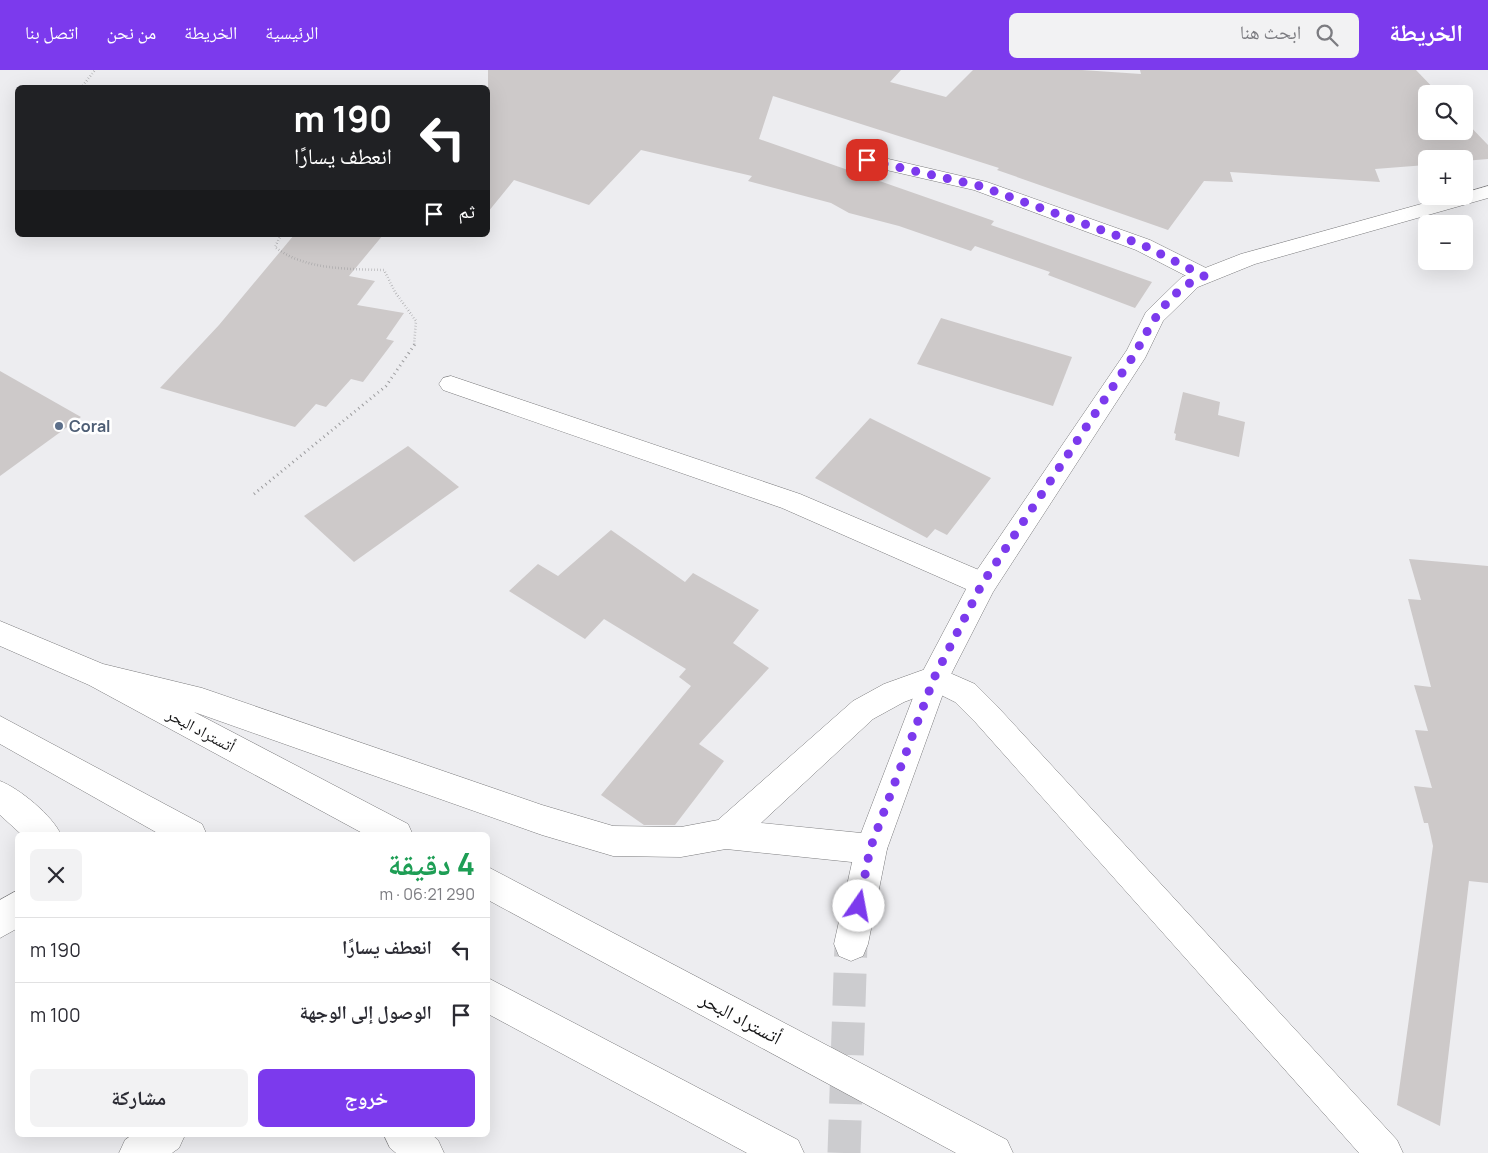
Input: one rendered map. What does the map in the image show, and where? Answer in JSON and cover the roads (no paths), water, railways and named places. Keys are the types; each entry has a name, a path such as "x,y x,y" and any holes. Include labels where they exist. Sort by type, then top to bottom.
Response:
{"main road":[{"path":"867,160 980,186 1143,245 1204,276"},
{"path":"851,944 870,849 934,678 982,584 1136,352 1154,317 1190,282 1248,259 1488,192"},
{"path":"452,384 790,501 982,584"},
{"name":"أتستراد البحر","path":"0,633 99,676 391,832"},
{"path":"99,676 202,701 542,820 613,840 681,842 726,834 870,849"},
{"path":"726,834 863,710 894,693 934,678 965,693 1384,1153"},
{"path":"0,730 186,832"},
{"path":"0,795 42,832"},
{"name":"أتستراد البحر","path":"490,884 994,1153"},
{"path":"0,921 15,908"},
{"path":"490,996 785,1153"},
{"path":"138,1153 163,1137"},
{"path":"406,1137 426,1153"}],"tunnel":[{"path":"844,1153 851,944"}],"place":[{"name":"Coral","path":"59,426"}]}
